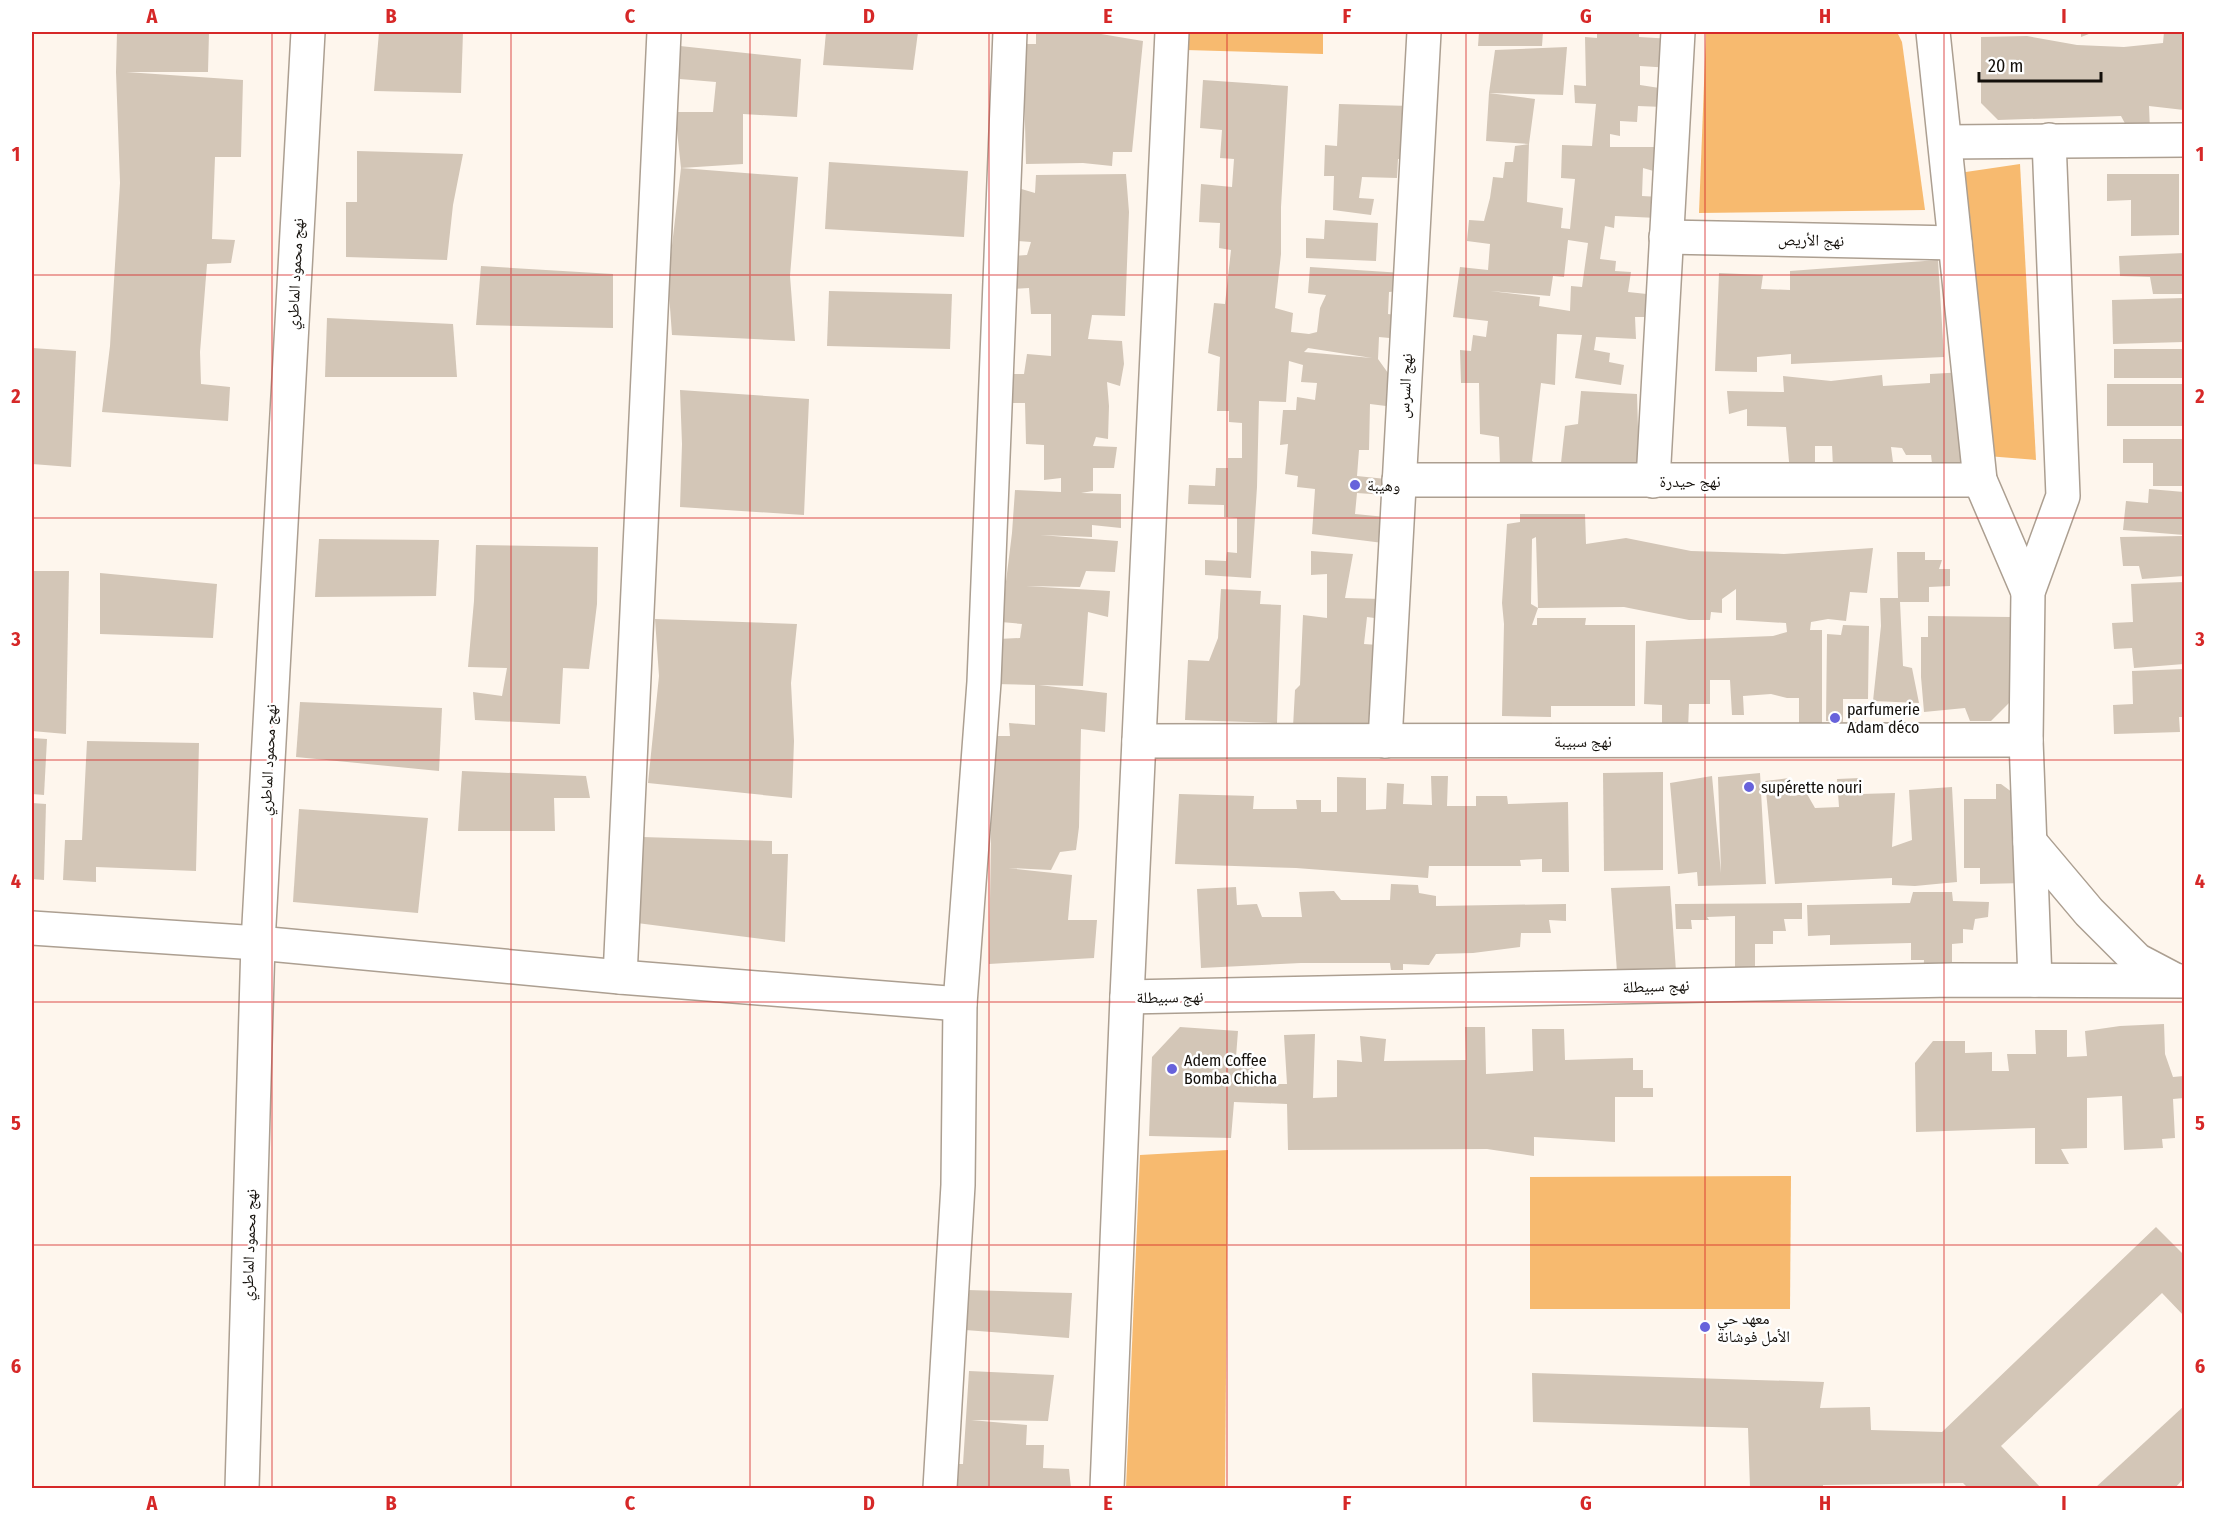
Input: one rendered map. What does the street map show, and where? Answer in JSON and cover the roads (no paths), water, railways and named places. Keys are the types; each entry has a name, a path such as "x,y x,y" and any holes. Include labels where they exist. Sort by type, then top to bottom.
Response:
{"street":[{"name":"نهج محمود الماطري","path":"242,1488 258,943 309,32"},
{"path":"620,977 664,32"},
{"path":"940,1488 958,1185 960,1004 984,682 1010,32"},
{"path":"1107,1488 1127,998 1172,32"},
{"name":"نهج السرس","path":"1385,741 1424,32"},
{"path":"1653,481 1677,32"},
{"path":"1933,32 1980,480 2028,592"},
{"path":"2035,980 2026,740 2028,592 2063,496 2049,140"},
{"path":"1945,142 2184,140"},
{"name":"نهج الأريص","path":"1666,237 1955,243"},
{"name":"نهج حيدرة","path":"1400,480 1980,480"},
{"name":"نهج سبيبة","path":"1139,741 2026,740"},
{"path":"2030,842 2089,912 2137,960 2180,981"},
{"path":"32,928 258,943 620,977 960,1004"},
{"name":"نهج سبيطلة","path":"1127,998 2035,980 2180,981"}],"place":[{"name":"وهيبة","path":"1355,485"},
{"name":"parfumerie Adam déco","path":"1835,718"},
{"name":"supérette nouri","path":"1749,787"},
{"name":"Adem Coffee Bomba Chicha","path":"1172,1069"},
{"name":"معهد حي الأمل فوشانة","path":"1705,1327"}]}
